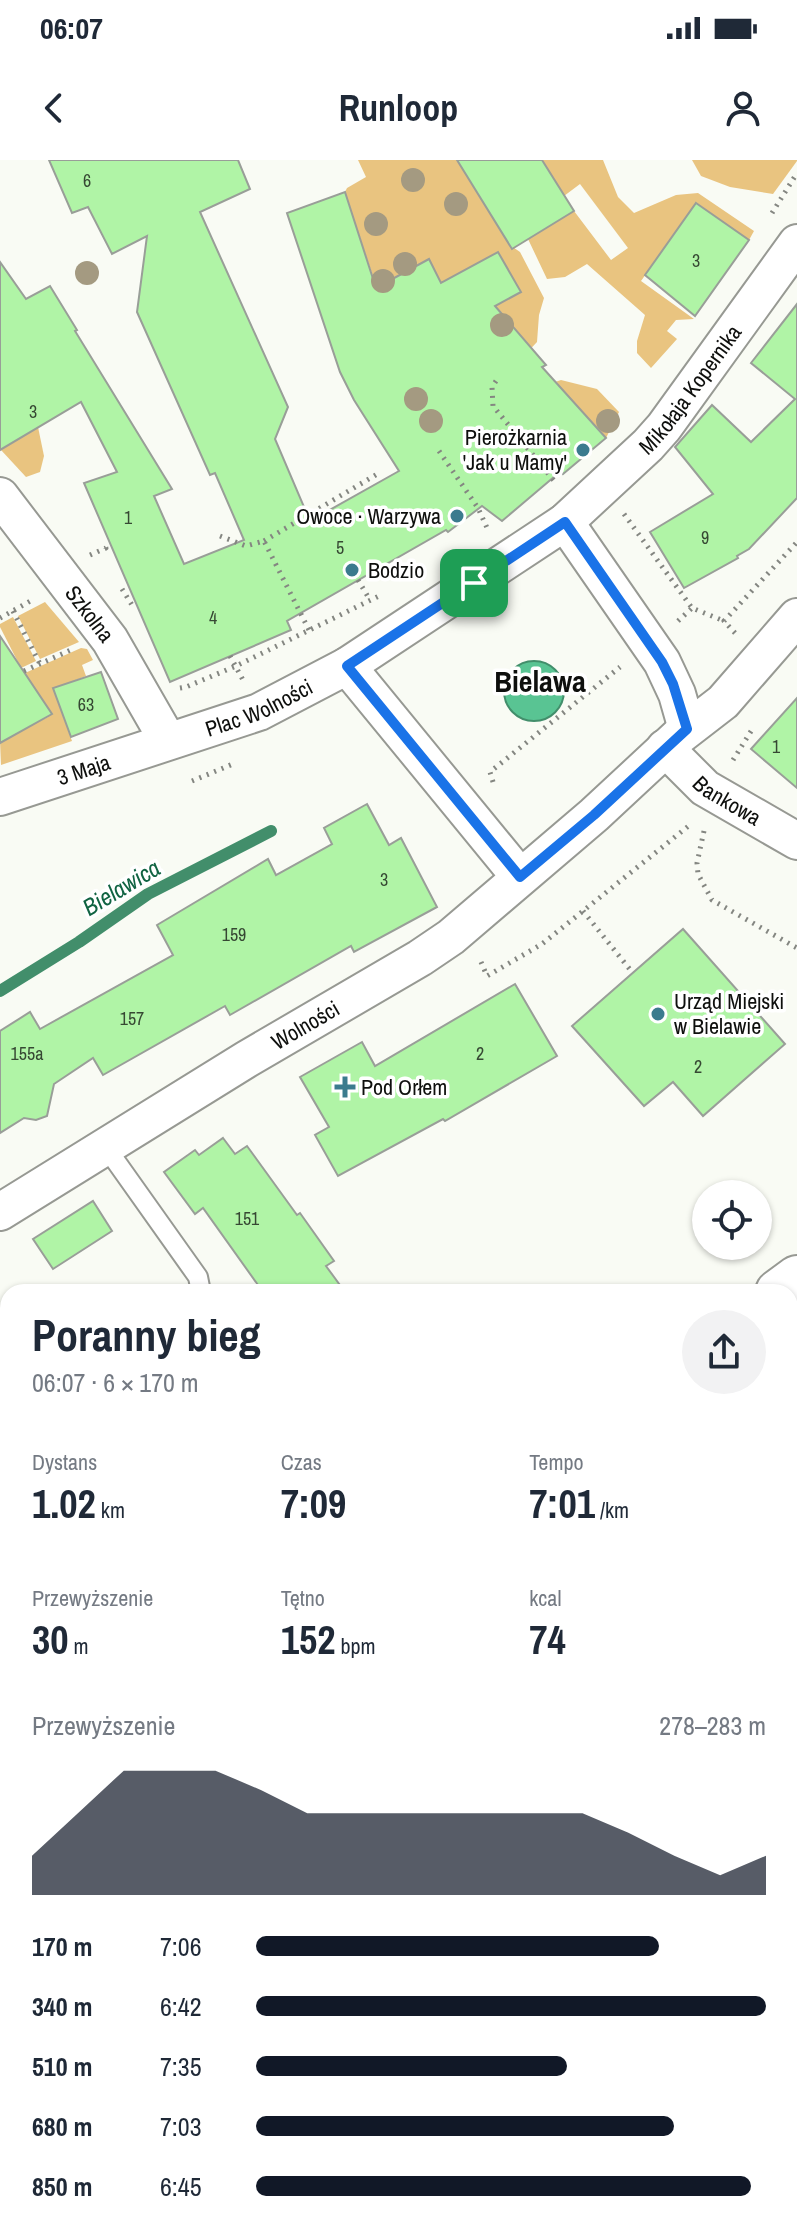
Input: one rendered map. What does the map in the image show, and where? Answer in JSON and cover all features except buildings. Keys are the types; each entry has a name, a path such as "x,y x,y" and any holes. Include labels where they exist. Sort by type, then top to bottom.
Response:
{"street":[{"name":"Mikołaja Kopernika","path":"563,505 648,445 797,243"},
{"name":"Szkolna","path":"0,496 110,640 168,741"},
{"path":"563,505 673,684 676,739"},
{"name":"Plac Wolności","path":"168,741 259,712 347,666 563,505"},
{"name":"Wolności","path":"0,1212 420,958 466,925 594,815 676,739 723,702 797,617"},
{"path":"347,666 520,877"},
{"name":"Bankowa","path":"676,739 705,788 797,841"},
{"name":"3 Maja","path":"0,797 168,741"}],"lane":[{"path":"105,1146 198,1277 199,1284"}],"path":[{"path":"765,223 797,173"},
{"path":"496,381 492,387 493,406 563,505"},
{"path":"439,451 478,508 490,534"},
{"path":"220,536 246,546 264,541 379,473"},
{"path":"621,510 692,608 724,621 760,660"},
{"path":"264,541 309,630"},
{"path":"724,621 797,542"},
{"path":"358,580 370,600"},
{"path":"0,618 45,593"},
{"path":"174,688 186,687 236,666 384,593"},
{"path":"494,785 490,772 651,645 692,608"},
{"path":"13,611 40,664"},
{"path":"24,671 85,644"},
{"path":"230,656 236,666"},
{"path":"466,925 487,976 542,944 695,821"},
{"path":"698,874 712,900 797,948"},
{"path":"583,911 632,972"}],"shaded area":[{"path":"358,160 457,160 510,245 520,252 544,298 537,342 520,360 466,321 521,292 505,265 493,255 441,283 429,259 398,276 409,299 431,452 345,192 366,177"},
{"path":"542,160 603,160 618,197 634,213 676,195 698,193 754,231 749,240 696,204 641,281 694,319 676,320 667,331 677,339 651,368 637,353 637,341 645,315 587,264 565,277 547,279 528,239 574,211 611,260 628,248 580,184 564,196"},
{"path":"692,160 797,161 773,194 730,187 701,176"},
{"path":"561,380 597,389 619,412 606,438 555,382"},
{"path":"38,427 44,456 40,472 26,477 1,450"},
{"path":"45,602 79,642 40,659 18,616"},
{"path":"13,617 36,661 21,668 0,627"},
{"path":"81,648 87,649 93,660 82,665 86,676 53,689 72,741 1,765 0,741 48,717 25,673"},
{"path":"534,661 546,663 555,670 562,679 562,703 555,712 546,719 534,721 522,719 513,712 506,703 504,691 506,679 513,670 522,663"}],"waterway":[{"name":"Bielawica","path":"0,991 148,894 271,831"}],"place":[{"name":"Pierożkarnia 'Jak u Mamy'","path":"583,450"},
{"name":"Owoce · Warzywa","path":"457,516"},
{"name":"Bodzio","path":"352,570"},
{"name":"Urząd Miejski w Bielawie","path":"658,1014"},
{"name":"Pod Orłem","path":"345,1087"}],"district":[{"name":"Bielawa","path":"540,681"}],"route":[{"path":"565,522 668,672 687,729 594,815 520,877 347,666 474,583 565,522"}]}
